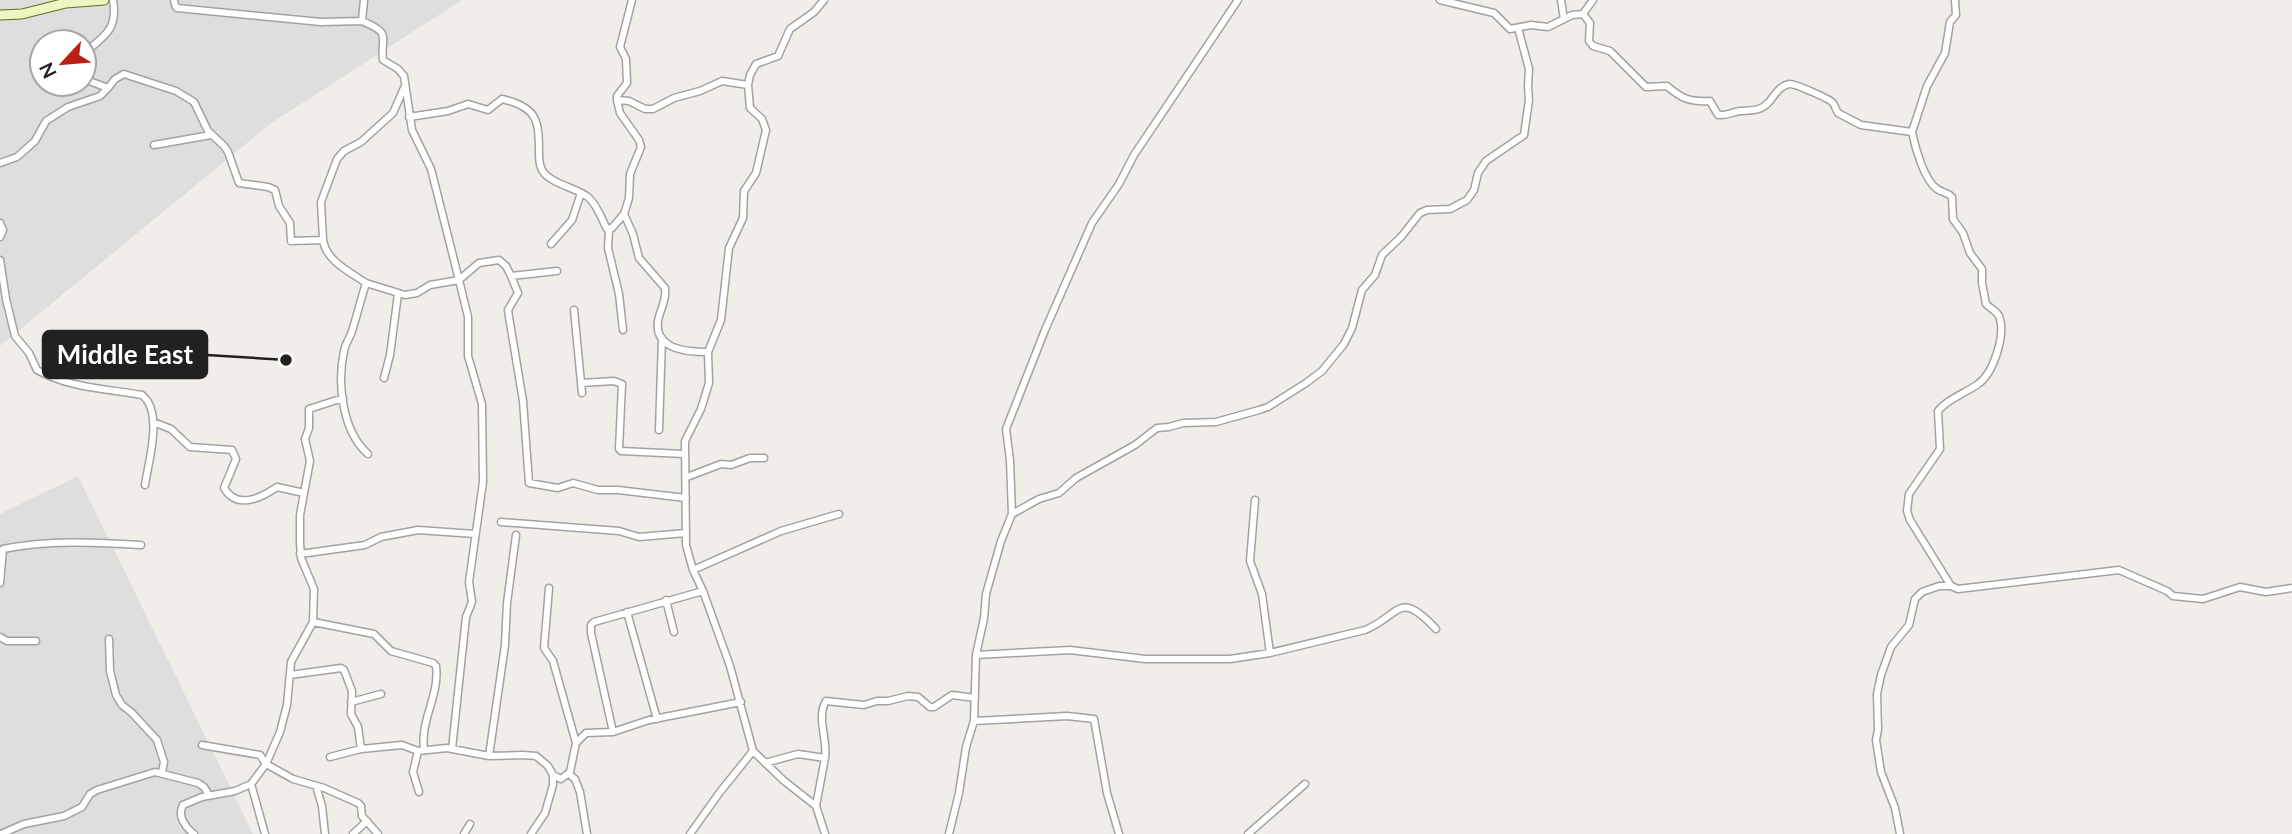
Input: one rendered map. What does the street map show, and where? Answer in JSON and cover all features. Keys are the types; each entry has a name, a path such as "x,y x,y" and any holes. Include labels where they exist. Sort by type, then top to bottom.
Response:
{"street":[{"path":"0,15 22,14 66,3 104,0"},
{"path":"98,41 112,26 113,0"},
{"path":"174,0 177,8 321,22 362,21 381,32 384,36 384,62 402,72 412,130 431,169 468,317 468,356 482,404 483,482 469,582 472,601 466,617 452,749"},
{"path":"362,21 364,0"},
{"path":"623,330 620,294 608,248 609,230 624,214 629,198 630,174 641,147 620,113 617,100 627,83 626,59 620,47 632,0"},
{"path":"816,806 753,751 741,702 686,545 684,511 687,477 684,453 687,434 701,409 709,383 708,352 721,320 729,248 743,218 744,191 756,173 766,130 762,119 751,108 748,85 752,68 761,61 778,57 790,29 814,12 824,0"},
{"path":"949,834 974,721 976,656 988,584 1012,514 1006,429 1079,248 1097,214 1237,0"},
{"path":"1440,0 1494,13 1510,29 1531,24 1548,27 1572,15 1583,14 1593,0"},
{"path":"1561,0 1564,19"},
{"path":"1951,586 1910,520 1907,505 1915,483 1940,449 1938,411 1960,394 1980,384 1998,350 2001,338 2000,318 1996,311 1986,304 1982,269 1970,253 1963,233 1953,219 1952,197 1937,188 1927,174 1912,132 1933,72 1945,53 1950,22 1956,15 1955,0"},
{"path":"1583,14 1590,23 1589,41 1594,46 1610,51 1646,87 1667,86 1678,97 1710,101 1718,115 1727,116 1739,111 1754,113 1769,103 1782,87 1790,84 1827,98 1838,113 1861,125 1912,132"},
{"path":"1012,514 1039,499 1059,494 1076,478 1135,445 1157,428 1182,423 1216,422 1268,407 1322,370 1344,344 1352,328 1362,290 1375,275 1382,255 1420,213 1450,209 1467,200 1486,161 1524,135 1530,100 1529,69 1518,28"},
{"path":"0,163 17,158 37,139 46,121 68,107 100,96 115,79 124,74 176,91 194,102 204,125 228,152 239,183 275,190 279,206 290,223 291,242 323,240"},
{"path":"617,100 653,109 674,98 722,81 748,85"},
{"path":"98,84 108,88"},
{"path":"404,88 393,113 337,159 321,202 323,240 328,256 366,283 410,295 430,285 459,280 479,263 499,260 506,266 518,293 509,310 509,317 523,401 529,483 561,488 573,482 611,492 618,490 686,498"},
{"path":"409,117 448,111 468,104 488,110 502,99 530,111 536,117 539,163 545,174 581,193 594,204 609,230"},
{"path":"154,145 211,135"},
{"path":"551,244 572,220 581,193"},
{"path":"624,214 639,258 665,288 665,298 657,322 658,331 676,350 708,352"},
{"path":"0,223 3,230 0,237"},
{"path":"0,260 2,281 15,336 29,353 37,370 71,385 86,385 144,396 149,404 153,422 153,440 145,485"},
{"path":"511,276 557,271"},
{"path":"366,283 345,347 341,374 350,426 360,447 368,454"},
{"path":"384,378 390,355 398,293"},
{"path":"574,310 582,393"},
{"path":"659,430 663,338"},
{"path":"582,383 614,381 622,384 621,451 684,453"},
{"path":"194,834 184,823 181,808 186,803 209,795 235,791 251,785 266,764 284,721 291,662 313,622 314,589 300,554 300,528 310,460 305,439 309,428 309,409 344,398"},
{"path":"153,422 171,429 190,447 232,450 236,459 224,488 239,501 265,495 277,487 304,493"},
{"path":"687,477 721,464 732,465 750,458 764,458"},
{"path":"1255,500 1250,561 1262,594 1270,653"},
{"path":"693,570 758,540 839,513"},
{"path":"501,522 619,531 639,537 686,533"},
{"path":"300,554 365,545 382,537 418,530 475,534"},
{"path":"489,756 505,645 507,603 516,535"},
{"path":"0,583 3,550 30,545 94,542 141,545"},
{"path":"1900,834 1895,808 1881,772 1876,740 1877,694 1891,647 1909,625 1915,599 1922,592 1938,586 1958,589 2119,570 2173,596 2184,598 2211,597 2239,587 2266,592 2292,587"},
{"path":"549,588 544,650 553,661 576,743 572,769 553,785"},
{"path":"613,732 591,625 703,590"},
{"path":"666,600 674,632"},
{"path":"976,656 1070,650 1157,659 1230,659 1270,653 1372,627 1393,611 1404,608 1423,615 1436,629"},
{"path":"627,612 657,719"},
{"path":"313,622 374,634 391,651 436,666 421,750 413,772 419,792"},
{"path":"0,637 6,641 36,641"},
{"path":"109,639 110,671 116,695 122,705 157,740 164,762 162,772"},
{"path":"290,675 341,668 352,691 351,714 358,727 361,749"},
{"path":"351,702 381,694"},
{"path":"825,834 816,806 826,748 822,710 826,701 864,705 908,696 918,697 930,707 952,695 975,698"},
{"path":"576,743 586,733 613,732 657,719 741,702"},
{"path":"974,721 1067,716 1094,719 1107,793 1119,834"},
{"path":"202,745 260,755 266,764 293,779 360,805 362,816 378,834"},
{"path":"330,757 361,749 402,745 421,750 452,749 489,756 532,755 545,762 553,775 553,785 545,813 531,834"},
{"path":"690,834 753,751"},
{"path":"765,763 798,754 825,758"},
{"path":"1,834 24,824 64,816 82,807 90,794 97,789 152,772 162,772 203,785 209,795"},
{"path":"569,774 577,783 580,792 587,834"},
{"path":"553,775 561,779"},
{"path":"1248,834 1305,784"},
{"path":"251,785 265,834"},
{"path":"316,786 322,806 325,834"},
{"path":"353,834 367,821"},
{"path":"464,834 470,824"}],"shaded area":[{"path":"0,0 462,0 270,124 0,346"},
{"path":"78,476 253,834 0,834 0,514"}],"place":[{"name":"Middle East","path":"286,360"}]}
